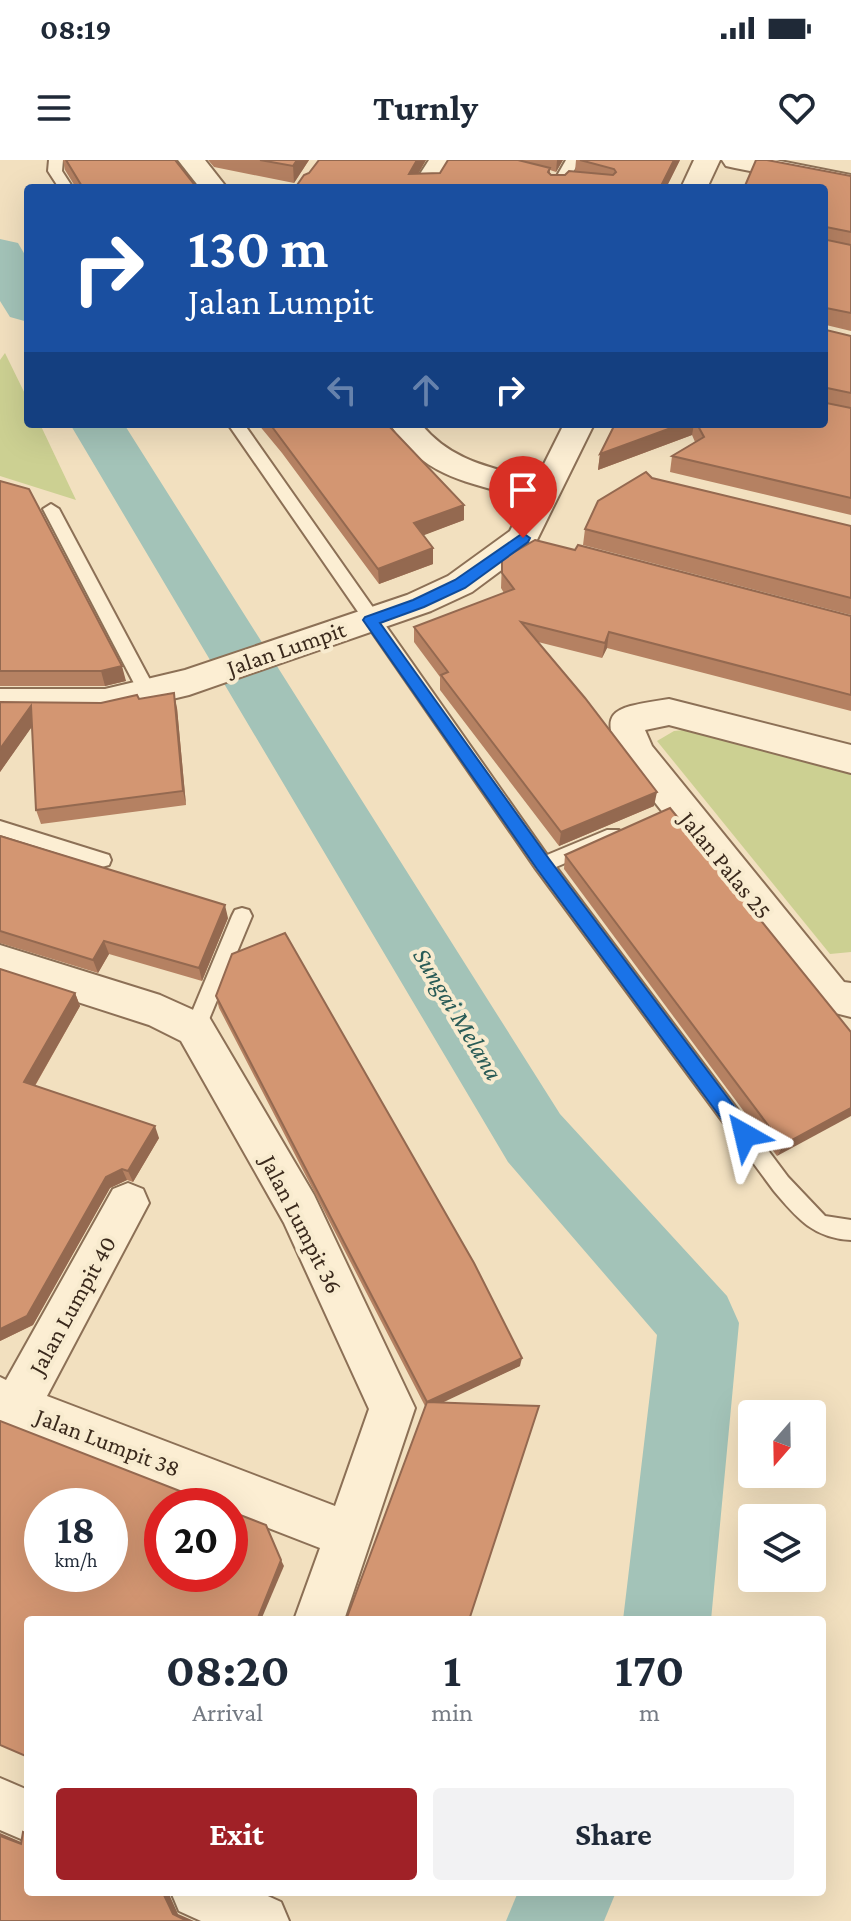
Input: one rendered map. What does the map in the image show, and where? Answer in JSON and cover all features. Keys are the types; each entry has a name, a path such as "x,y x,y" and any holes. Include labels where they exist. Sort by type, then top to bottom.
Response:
{"street":[{"path":"191,160 211,184"},
{"path":"427,184 442,160"},
{"path":"696,184 707,160"},
{"path":"735,160 851,183"},
{"name":"Jalan Lumpit","path":"0,702 105,702 189,682 419,603 460,584 531,540 545,494 577,428"},
{"path":"415,429 424,448 446,464 545,494"},
{"name":"Jalan Palas 25","path":"851,759 669,712 638,717 627,723 627,735 672,810 833,997 851,1000"},
{"path":"0,961 160,1012 195,1029"},
{"name":"Jalan Lumpit 36","path":"195,1029 299,1209 392,1408 320,1616"},
{"name":"Jalan Lumpit 40","path":"8,1403 128,1203"},
{"name":"Jalan Lumpit 38","path":"8,1403 350,1536"},
{"path":"0,1804 24,1814"},
{"path":"210,1896 262,1921"}],"lane":[{"path":"56,160 55,171 63,184"},
{"path":"547,176 565,183 573,160"},
{"path":"239,428 543,864 781,1184 813,1222 829,1230 851,1230"},
{"path":"51,509 147,691"},
{"path":"0,828 102,860"},
{"path":"543,864 624,830"},
{"path":"195,1029 242,916"}],"green space":[{"path":"5,353 24,392 24,428 42,428 76,500 0,476 0,360"},
{"path":"694,729 851,769 851,952 830,954 657,741 674,731"}],"building":[{"path":"66,160 175,160 194,184 81,184"},
{"path":"260,160 297,160 293,166"},
{"path":"319,160 417,160 409,174 440,173 448,160 518,160 550,168 548,172 551,175 565,175 569,171 613,175 616,172 614,169 580,160 674,160 662,184 298,184"},
{"path":"756,160 851,176 851,232 828,227 828,184 746,184"},
{"path":"828,240 851,245 851,313 828,308"},
{"path":"828,330 851,336 851,393 828,388"},
{"path":"828,403 851,408 851,498 672,456 704,437 699,428 828,428"},
{"path":"273,428 391,428 464,505 414,523 433,548 378,569"},
{"path":"613,428 671,428 600,454"},
{"path":"646,472 652,478 851,526 851,598 585,529 598,501"},
{"path":"0,481 29,489 122,666 101,671 0,671"},
{"path":"535,540 575,550 578,545 851,616 851,695 609,632 605,643 521,622 585,698 657,792 561,832 441,675 448,672 414,627 514,589 502,573 502,559"},
{"path":"174,693 183,791 36,810 31,706 0,749 0,702 101,703 137,695 139,699"},
{"path":"670,808 851,1032 851,1108 783,1145 565,855"},
{"path":"0,836 225,905 199,968 104,941 93,960 0,931"},
{"path":"285,933 474,1263 522,1358 427,1402 216,996 232,954"},
{"path":"0,969 75,993 24,1082 155,1126 128,1171 122,1169 106,1177 27,1316 0,1329"},
{"path":"427,1402 539,1406 470,1616 347,1616"},
{"path":"0,1421 172,1488 144,1488 144,1592 248,1592 248,1518 266,1525 281,1560 259,1616 24,1616 24,1755 0,1745"},
{"path":"23,1832 24,1896 164,1896 173,1914 187,1921 0,1921 0,1836 21,1844"}],"waterway":[{"name":"Sungai Melana","path":"0,254 24,299"},
{"name":"Sungai Melana","path":"99,428 534,1138 699,1323 667,1616"},
{"name":"Sungai Melana","path":"555,1921 566,1896"}],"route":[{"path":"523,538 460,584 419,603 370,620 543,864 745,1135"}]}
